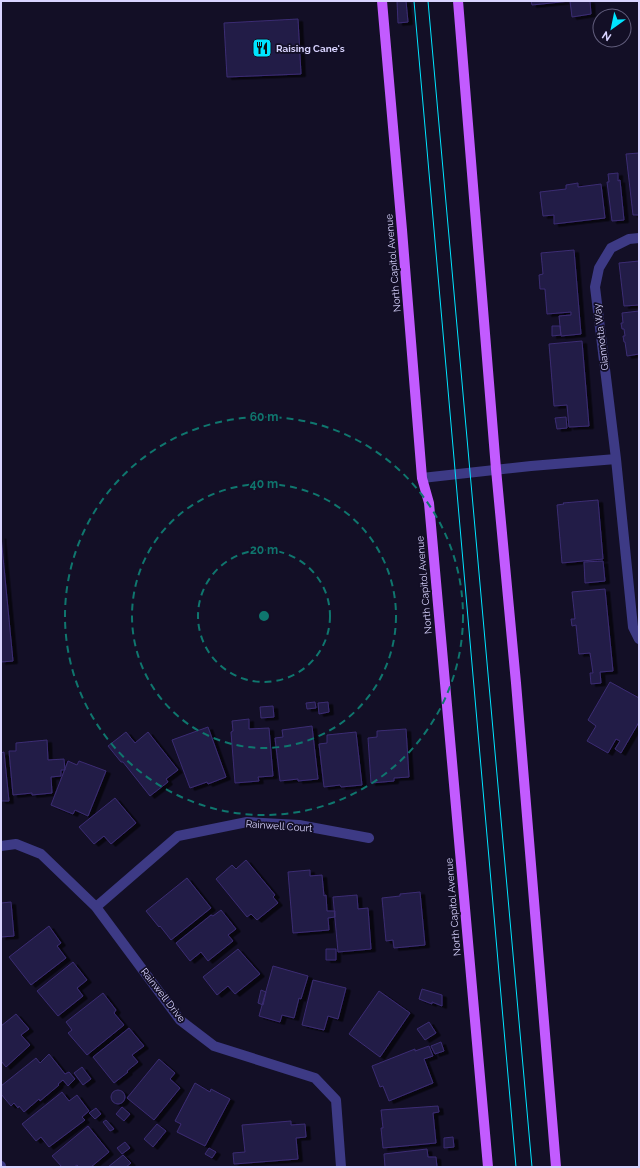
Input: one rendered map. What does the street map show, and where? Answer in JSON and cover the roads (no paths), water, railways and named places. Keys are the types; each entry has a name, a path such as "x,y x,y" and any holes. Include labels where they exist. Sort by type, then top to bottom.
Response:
{"main road":[{"name":"North Capitol Avenue","path":"382,1 422,478 429,511 488,1167"},
{"path":"458,1 496,470 516,683 556,1167"}],"street":[{"name":"Giannotta Way","path":"639,238 629,239 611,248 599,268 595,287 616,459 633,628 639,639"},
{"path":"422,478 531,466 616,459"},
{"name":"Rainwell Court","path":"96,907 178,836 247,822 299,825 369,838"},
{"name":"Rainwell Drive","path":"1,846 16,844 41,854 96,907 180,1020 214,1046 315,1078 336,1100 341,1167"}],"tram line":[{"path":"414,1 516,1167"},
{"path":"428,1 532,1167"}],"place":[{"name":"Raising Cane's","path":"262,48"}]}
